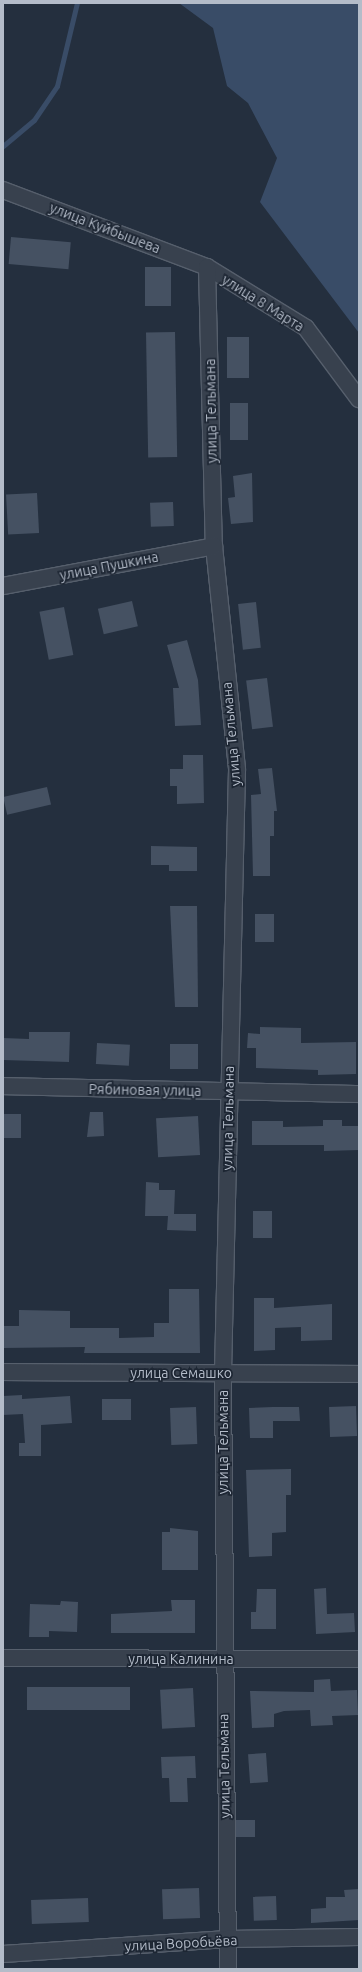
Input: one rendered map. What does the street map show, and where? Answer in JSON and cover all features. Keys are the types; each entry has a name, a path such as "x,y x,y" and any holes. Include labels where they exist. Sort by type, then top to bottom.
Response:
{"street":[{"name":"улица Куйбышева","path":"3,190 207,267"},
{"name":"улица 8 Марта","path":"207,267 306,328 359,398"},
{"name":"улица Тельмана","path":"207,267 214,546 237,770 223,1373 223,1659 228,1969"},
{"name":"улица Пушкина","path":"3,586 214,546"},
{"name":"Рябиновая улица","path":"3,1086 359,1094"},
{"name":"улица Семашко","path":"3,1372 359,1374"},
{"name":"улица Калинина","path":"3,1658 359,1659"},
{"name":"улица Воробьёва","path":"3,1954 227,1939 359,1937"}],"water":[{"path":"179,3 359,3 359,333 260,202 277,158 248,103 227,86 213,28"}],"building":[{"path":"11,237 71,242 68,269 9,264"},
{"path":"145,267 171,267 171,306 145,306"},
{"path":"175,332 177,457 148,457 146,333"},
{"path":"227,337 249,337 249,378 227,378"},
{"path":"230,403 248,403 248,440 230,440"},
{"path":"252,473 253,522 231,524 228,498 235,497 233,476"},
{"path":"37,493 39,533 8,535 6,495"},
{"path":"173,502 174,526 151,527 150,503"},
{"path":"132,601 138,626 104,634 98,609"},
{"path":"256,602 261,648 243,650 238,604"},
{"path":"64,607 73,655 49,660 39,612"},
{"path":"187,640 198,680 201,725 175,726 173,688 179,688 167,645"},
{"path":"267,678 273,727 252,729 246,681"},
{"path":"183,755 203,755 204,803 177,804 177,786 170,786 170,769 183,769"},
{"path":"272,768 277,811 274,811 274,836 270,836 270,876 253,876 251,795 261,794 258,769"},
{"path":"47,787 51,805 7,815 3,797"},
{"path":"151,846 197,847 197,871 169,871 169,865 151,865"},
{"path":"170,906 197,906 198,1007 175,1007"},
{"path":"255,914 274,914 274,942 255,942"},
{"path":"260,1027 301,1028 301,1043 356,1042 356,1074 318,1075 318,1070 256,1068 256,1048 247,1048 248,1033 260,1034"},
{"path":"29,1032 70,1032 69,1062 3,1060 3,1038 29,1039"},
{"path":"97,1043 130,1045 129,1066 96,1064"},
{"path":"170,1044 198,1044 198,1069 170,1069"},
{"path":"90,1112 103,1112 104,1136 87,1137"},
{"path":"3,1114 21,1114 21,1138 3,1138"},
{"path":"198,1116 200,1155 158,1157 156,1118"},
{"path":"323,1120 342,1120 342,1126 359,1126 359,1150 324,1151 324,1145 252,1145 252,1121 283,1121 283,1127 323,1126"},
{"path":"146,1182 159,1183 159,1190 175,1190 174,1214 196,1214 196,1231 167,1230 168,1216 145,1216"},
{"path":"253,1211 272,1211 272,1238 253,1238"},
{"path":"169,1289 199,1289 200,1353 84,1353 85,1347 3,1348 3,1326 19,1326 19,1310 70,1311 70,1328 119,1328 119,1338 154,1337 154,1323 169,1323"},
{"path":"254,1298 274,1298 274,1308 332,1304 332,1340 301,1341 301,1327 275,1328 275,1350 254,1351"},
{"path":"22,1395 22,1399 70,1396 72,1423 41,1425 41,1456 19,1456 19,1443 25,1443 23,1414 3,1415 3,1396"},
{"path":"102,1399 131,1399 131,1420 102,1420"},
{"path":"356,1406 357,1436 330,1437 329,1407"},
{"path":"196,1407 197,1444 171,1445 170,1408"},
{"path":"299,1407 300,1421 273,1421 273,1438 250,1438 249,1408"},
{"path":"291,1469 291,1495 286,1495 286,1532 272,1533 272,1556 249,1557 246,1470"},
{"path":"170,1528 198,1531 198,1570 162,1570 162,1532 170,1532"},
{"path":"326,1588 327,1614 354,1613 355,1632 316,1634 314,1589"},
{"path":"257,1589 276,1589 276,1629 251,1629 251,1612 256,1612"},
{"path":"171,1600 195,1600 195,1633 111,1633 111,1614 172,1611"},
{"path":"61,1601 78,1602 77,1632 49,1631 49,1637 29,1637 30,1604 60,1605"},
{"path":"330,1679 331,1691 357,1690 358,1715 332,1716 333,1725 311,1726 310,1710 284,1711 274,1714 274,1727 252,1728 250,1691 314,1692 314,1680"},
{"path":"27,1687 130,1687 130,1710 27,1710"},
{"path":"193,1688 195,1727 162,1729 160,1690"},
{"path":"266,1753 268,1782 250,1783 248,1754"},
{"path":"195,1756 196,1778 187,1778 188,1802 170,1802 169,1778 162,1778 161,1757"},
{"path":"236,1820 255,1820 255,1837 236,1837"},
{"path":"199,1888 200,1918 163,1919 162,1889"},
{"path":"359,1889 359,1920 311,1923 311,1909 326,1908 326,1897 345,1897 344,1890"},
{"path":"276,1896 277,1920 254,1921 253,1897"},
{"path":"88,1898 89,1922 32,1924 31,1900"}],"waterway":[{"path":"3,146 34,120 57,86 77,3"}]}
